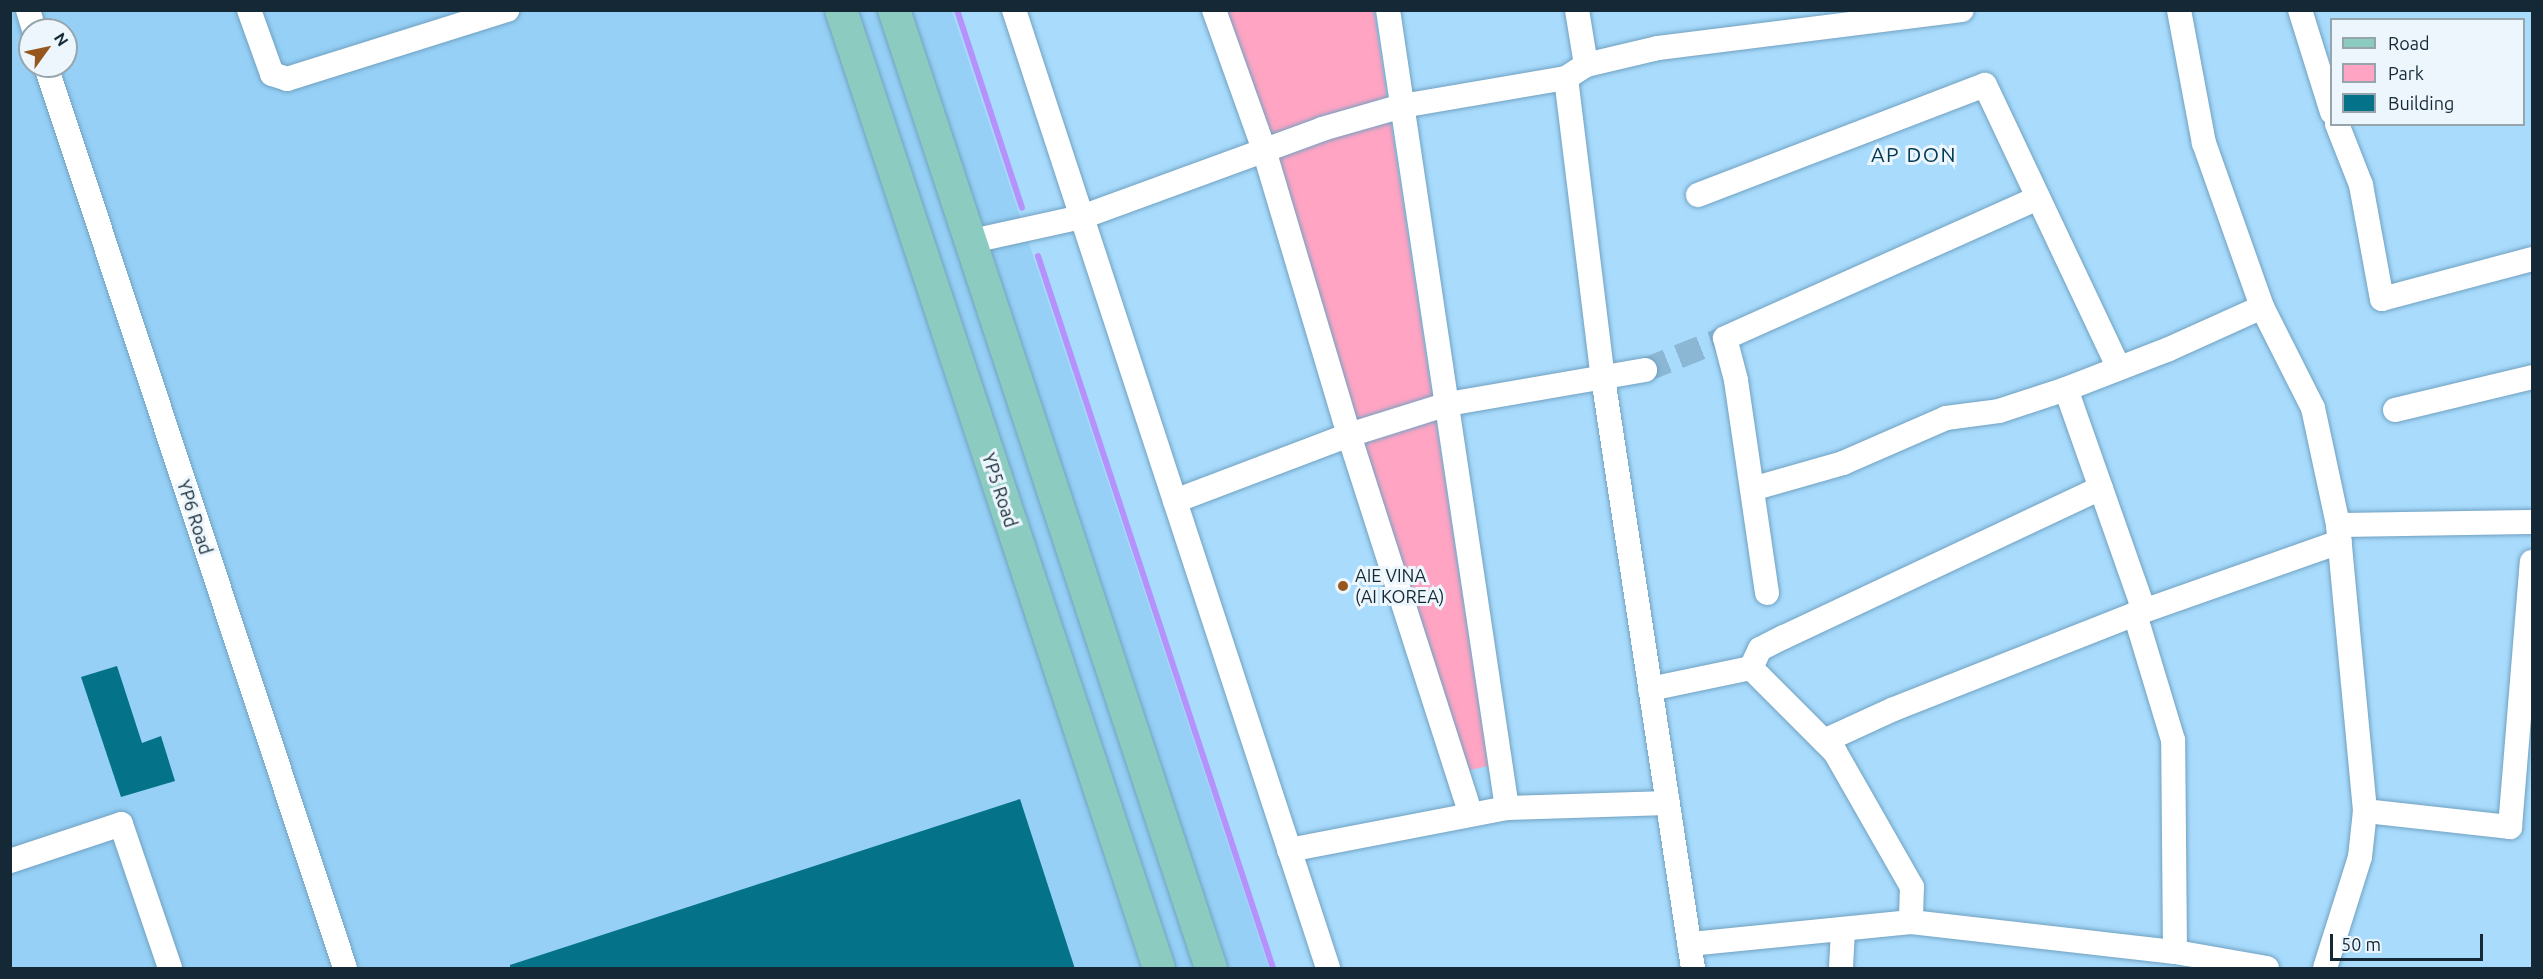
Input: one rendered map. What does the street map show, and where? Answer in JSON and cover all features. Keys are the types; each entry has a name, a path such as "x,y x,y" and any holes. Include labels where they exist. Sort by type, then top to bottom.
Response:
{"main road":[{"name":"YP5 Road","path":"841,10 1159,969"},
{"path":"894,10 968,242 1211,969"},
{"path":"922,256 968,242"}],"street":[{"path":"249,10 272,74 288,79 507,10"},
{"path":"1014,10 1328,969"},
{"path":"1214,10 1264,150 1349,435 1470,813"},
{"path":"1388,10 1507,808"},
{"path":"1577,10 1586,64"},
{"path":"968,242 1082,217 1264,150 1402,105 1566,78 1586,64 1658,48 1907,14 1962,10"},
{"path":"2180,10 2204,143 2262,307 2313,408 2339,533 2365,811 2360,857 2325,969"},
{"path":"2300,10 2330,109"},
{"name":"YP6 Road","path":"50,78 345,969"},
{"path":"1566,78 1603,378 1693,969"},
{"path":"1698,195 1985,85 2118,367"},
{"path":"2338,126 2361,185 2382,299 2532,259"},
{"path":"1767,593 1737,380 1725,338 2038,198"},
{"path":"1752,489 1843,463 1946,418 1999,411 2066,389 2118,367 2169,350 2262,307"},
{"path":"1175,501 1349,435 1448,404 1645,370"},
{"path":"2395,410 2532,377"},
{"path":"2066,389 2101,488 2139,612 2173,740 2175,952"},
{"path":"1750,668 1760,649 2101,488"},
{"path":"1824,741 1884,713 2339,533 2532,522"},
{"path":"2365,811 2510,826 2532,562"},
{"path":"1650,689 1750,668"},
{"path":"1750,668 1835,752 1912,887 1911,922"},
{"path":"1289,850 1470,813 1507,808 1668,803"},
{"path":"10,861 121,824 170,969"},
{"path":"1689,944 1911,922 2175,952 2267,969"},
{"path":"1841,969 1843,929"}],"shaded area":[{"path":"10,11 952,11 1269,968 11,968"}],"green space":[{"path":"1224,11 1374,11 1488,766 1470,770 1454,733"}],"building":[{"path":"117,666 142,743 161,736 175,781 121,797 81,677"},
{"path":"1020,799 1075,969 510,969 510,965"}],"waterway":[{"path":"957,10 1022,208"},
{"path":"1038,256 1273,968"}],"tunnel":[{"path":"1645,370 1725,338"}],"place":[{"name":"AIE VINA (AI KOREA)","path":"1343,586"}],"district":[{"name":"AP DON","path":"1914,154"}]}
